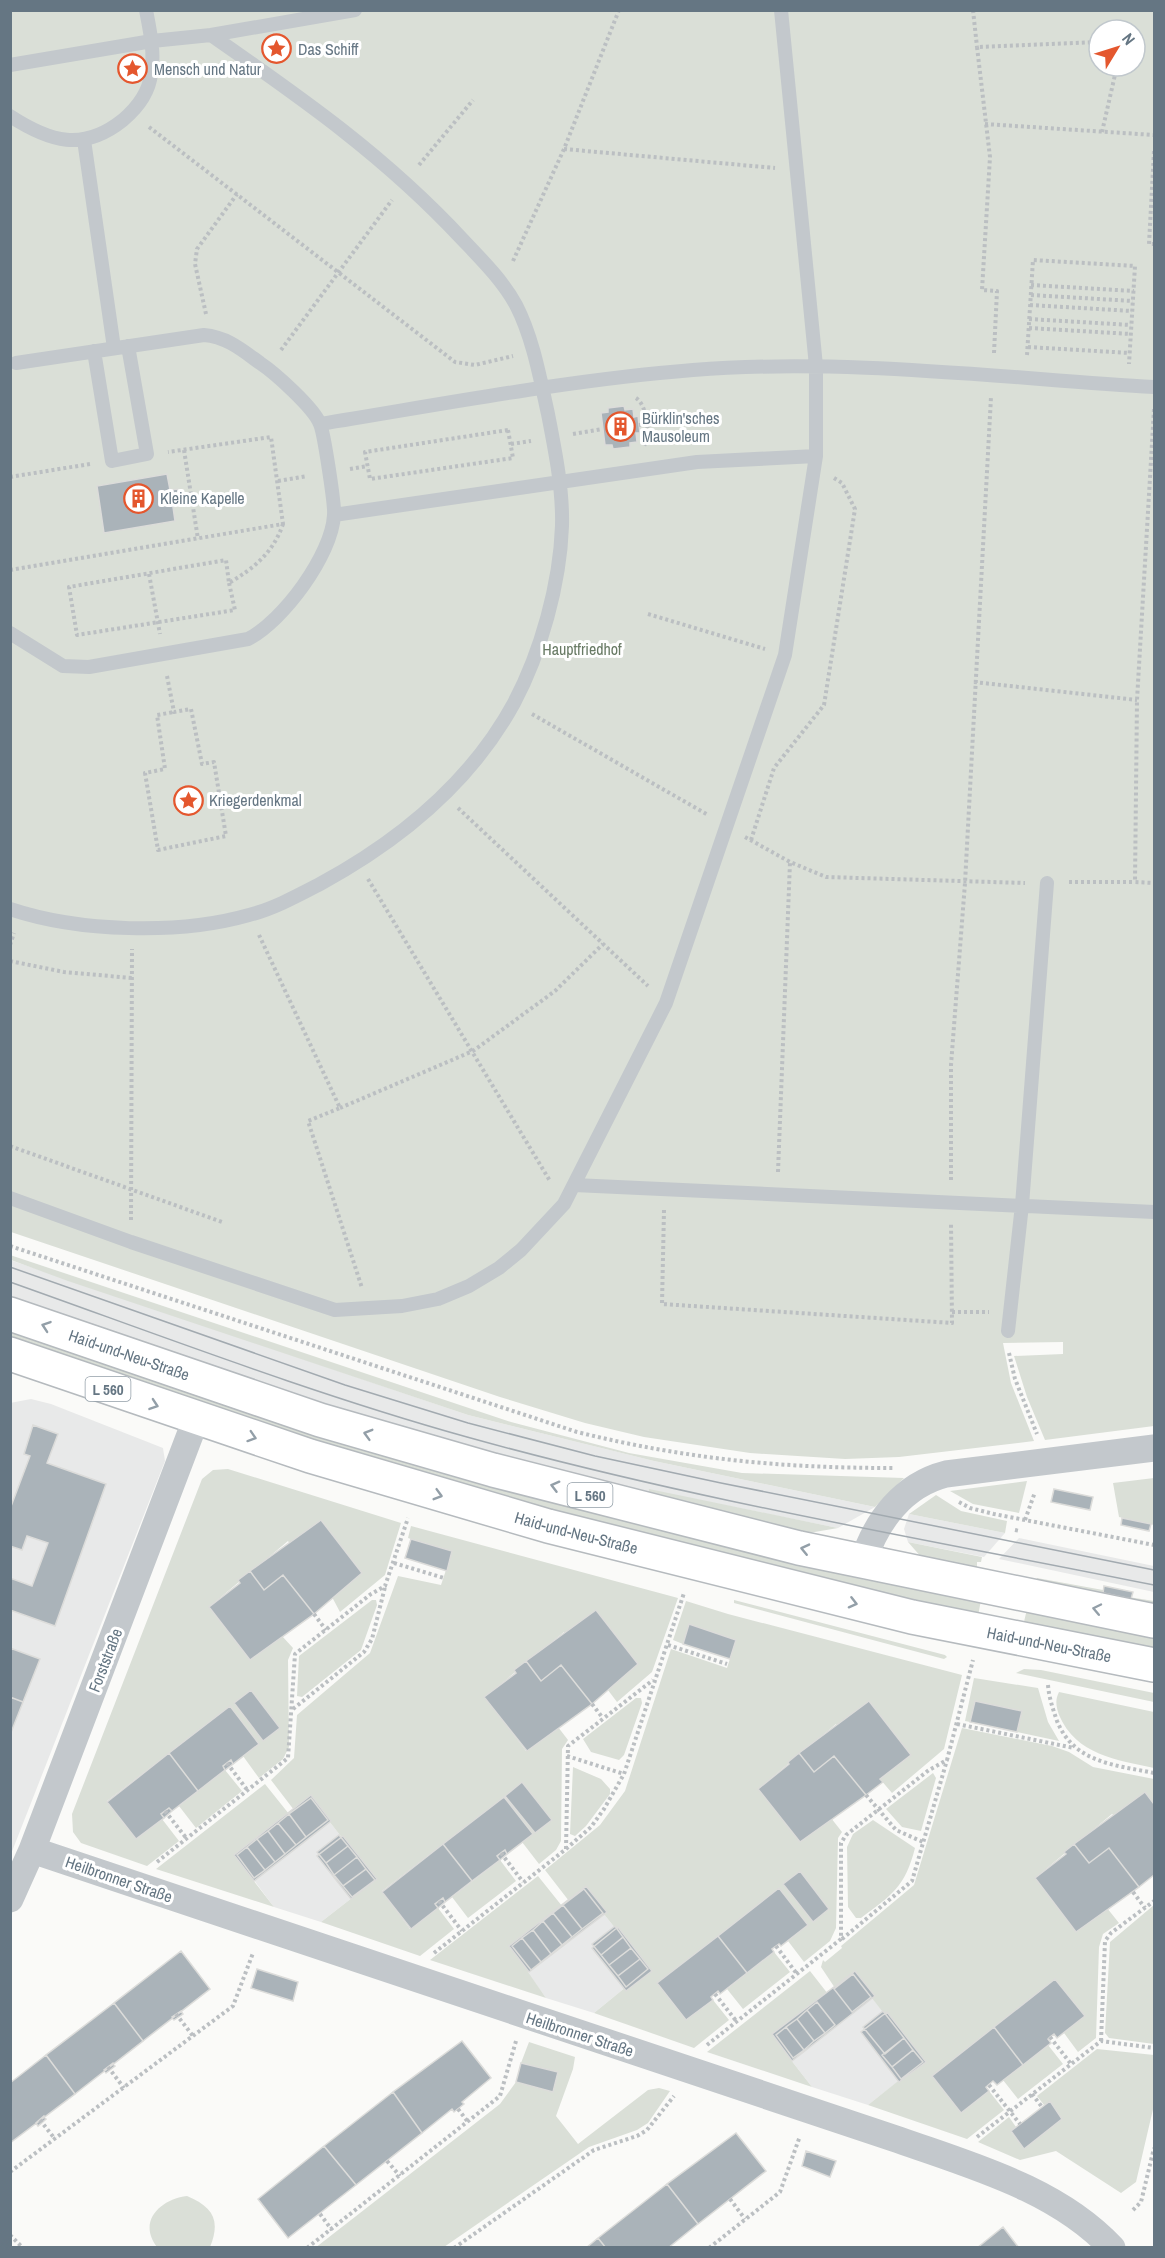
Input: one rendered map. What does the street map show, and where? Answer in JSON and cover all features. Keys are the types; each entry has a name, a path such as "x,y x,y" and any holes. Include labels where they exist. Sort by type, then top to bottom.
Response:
{"main road":[{"name":"Haid-und-Neu-Straße","path":"10,1314 328,1422 505,1473 701,1524 863,1562 1155,1621"},
{"name":"Haid-und-Neu-Straße","path":"10,1354 196,1419 417,1489 694,1564 912,1617 1155,1665"}],"street":[{"name":"Forststraße","path":"10,1899 32,1850 196,1419"},
{"path":"863,1562 876,1529 885,1516 901,1498 929,1479 1155,1448"},
{"name":"Heilbronner Straße","path":"32,1850 899,2140 1024,2187 1097,2232 1112,2247"}],"lane":[{"path":"10,116 50,138 84,140 99,136 131,113 148,89 152,75 152,40 146,10"},
{"path":"10,65 152,40 211,35 355,10"},
{"path":"10,1198 131,1242 335,1310 369,1309 438,1299 469,1286 499,1268 521,1250 564,1204 666,1003 785,655 815,461 816,366 781,10"},
{"path":"10,909 74,923 132,927 191,926 250,915 302,894 359,863 414,824 445,795 480,752 513,703 533,657 558,567 562,525 559,483 543,388 528,334 516,305 503,284 406,181 356,138 211,35"},
{"path":"84,140 121,347 147,454 112,460 94,351"},
{"path":"10,633 63,666 89,667 248,639 260,633 300,593 322,552 334,515 320,423 296,394 268,368 232,343 211,336 12,364"},
{"path":"320,423 543,388 693,370 816,366 1155,387"},
{"path":"334,515 697,462 815,461"},
{"path":"1007,1337 1022,1205 1047,883"},
{"path":"574,1185 1155,1212"}],"path":[{"path":"503,284 564,149 619,10"},
{"path":"664,1189 662,1304 952,1323 951,1065 965,883 974,682 997,291 982,290 990,157 973,10"},
{"path":"977,47 1087,42"},
{"path":"1102,132 1114,78"},
{"path":"268,368 406,181 473,100"},
{"path":"131,113 336,273 455,362 475,365 532,351"},
{"path":"986,124 1155,135"},
{"path":"564,149 798,170"},
{"path":"1155,151 1149,244 1155,244"},
{"path":"211,336 195,264 197,249 237,194"},
{"path":"1026,379 1033,260 1124,265 1135,266 1128,386"},
{"path":"1031,285 1134,291"},
{"path":"1031,295 1133,301"},
{"path":"1030,305 1132,311"},
{"path":"1029,319 1131,325"},
{"path":"1029,328 1131,334"},
{"path":"1028,347 1130,354"},
{"path":"644,408 648,438"},
{"path":"1135,882 1137,700 1155,408"},
{"path":"639,425 646,424"},
{"path":"587,432 602,429"},
{"path":"508,430 513,458 370,479 368,466 365,452 508,430"},
{"path":"147,454 271,437 283,524 277,540 256,567 229,583"},
{"path":"511,444 526,442"},
{"path":"184,450 198,539"},
{"path":"751,840 774,768 824,705 855,509 842,483 815,461"},
{"path":"10,477 90,464"},
{"path":"357,468 368,466"},
{"path":"278,481 308,475"},
{"path":"10,570 283,524"},
{"path":"226,560 229,583 235,610 159,624 77,635 69,587 226,560"},
{"path":"149,574 159,631"},
{"path":"648,614 785,655"},
{"path":"163,655 174,712"},
{"path":"974,682 1137,700"},
{"path":"191,709 202,764 214,762 225,836 158,850 145,773 165,769 157,715 174,712 191,709"},
{"path":"445,795 666,1003"},
{"path":"777,1194 790,862"},
{"path":"359,863 564,1204"},
{"path":"965,883 1155,883"},
{"path":"250,915 340,1108"},
{"path":"131,1242 132,927"},
{"path":"369,1309 308,1121 473,1051 555,990 603,944"},
{"path":"10,961 64,972 132,978"},
{"path":"10,1146 222,1222"},
{"path":"10,1246 540,1422 586,1434 710,1459 793,1467 919,1468 944,1494 970,1508 1155,1545"},
{"path":"952,1312 1010,1312"},
{"path":"1007,1337 1015,1379 1046,1462"},
{"path":"293,1709 364,1652 372,1639 385,1586 417,1489"},
{"path":"394,1563 444,1578"},
{"path":"406,1975 566,1849 591,1827 604,1809 624,1774 694,1564"},
{"path":"129,1883 288,1758 293,1709 293,1659 298,1651 371,1594 385,1586"},
{"path":"314,1614 326,1630"},
{"path":"668,1645 727,1664"},
{"path":"454,2247 594,2150 637,2136 647,2130 675,2094 699,2051 912,1881 973,1659"},
{"path":"566,1849 568,1746 654,1679"},
{"path":"1048,1685 1048,1696 1062,1732 1076,1749 1093,1760 1155,1773"},
{"path":"592,1704 602,1718"},
{"path":"957,1724 1076,1749"},
{"path":"567,1756 624,1774"},
{"path":"841,1939 842,1843 846,1835 947,1760"},
{"path":"227,1763 248,1791"},
{"path":"866,1795 877,1811 896,1830 923,1842"},
{"path":"165,1811 187,1839"},
{"path":"501,1853 523,1882"},
{"path":"1133,1892 1146,1908"},
{"path":"439,1901 462,1931"},
{"path":"1101,2041 1105,1941 1111,1933 1155,1901"},
{"path":"10,2172 233,2006 263,1928"},
{"path":"776,1946 797,1974"},
{"path":"715,1994 737,2022"},
{"path":"176,2014 193,2036"},
{"path":"307,2247 332,2230 500,2096 510,2069 522,2014"},
{"path":"1050,2037 1071,2064"},
{"path":"972,2141 1101,2041 1155,2048"},
{"path":"108,2067 124,2088"},
{"path":"989,2085 1020,2124"},
{"path":"1032,2094 1042,2107"},
{"path":"458,2109 468,2122"},
{"path":"709,2247 780,2192 809,2110"},
{"path":"40,2120 55,2139"},
{"path":"1133,2210 1142,2202 1155,2148"},
{"path":"387,2161 400,2176"},
{"path":"730,2199 745,2218"},
{"path":"320,2214 332,2230"},
{"path":"10,2235 23,2247"}],"shaded area":[{"path":"10,1260 468,1415 654,1461 875,1507 838,1528 649,1490 648,1495 480,1452 321,1403 11,1297"},
{"path":"31,1399 51,1404 163,1448 165,1461 11,1854 10,1403"},
{"path":"909,1514 1005,1533 984,1557 908,1542 904,1529"},
{"path":"1019,1538 1154,1566 1154,1592 999,1559"},
{"path":"311,1798 375,1880 321,1922 274,1907 253,1879"},
{"path":"603,1913 648,1969 594,2013 546,1998 528,1973"},
{"path":"853,1974 923,2062 868,2105 812,2087 791,2060"}],"green space":[{"name":"Hauptfriedhof","path":"11,11 1154,11 1154,1426 1045,1440 1027,1397 1014,1356 1063,1354 1063,1342 1003,1343 1011,1383 1034,1441 899,1457 845,1459 750,1453 644,1437 585,1423 500,1397 11,1232"},
{"path":"10,1255 511,1422 629,1453 742,1473 904,1478 875,1507 654,1461 468,1415 68,1281 11,1260"},
{"path":"10,1330 238,1410 504,1489 866,1580 981,1600 978,1616 785,1570 461,1486 237,1415 11,1336"},
{"path":"228,1469 401,1523 385,1575 340,1612 332,1597 362,1573 321,1520 290,1544 288,1541 209,1607 250,1660 282,1636 293,1648 288,1660 289,1747 283,1759 259,1778 243,1756 259,1744 230,1706 107,1801 136,1839 162,1819 179,1841 147,1866 81,1843 73,1832 72,1814 202,1479 213,1470"},
{"path":"1154,1478 1154,1525 1119,1517 1113,1483"},
{"path":"1027,1481 1019,1513 973,1504 950,1491"},
{"path":"649,1489 838,1528 809,1533 648,1495"},
{"path":"936,1495 961,1511 1007,1521 1005,1533 909,1514"},
{"path":"411,1526 678,1598 652,1672 617,1702 564,1632 485,1697 526,1751 558,1727 568,1740 562,1749 561,1841 556,1850 539,1864 522,1842 504,1797 382,1891 410,1929 438,1908 454,1929 420,1956 321,1922 375,1880 311,1798 294,1810 271,1780 294,1758 297,1715 370,1653 398,1576 441,1585 452,1552 408,1538"},
{"path":"908,1542 982,1557 981,1562 977,1562 980,1571 922,1558"},
{"path":"1037,1578 1103,1590 1103,1593 1154,1601 1154,1607 1036,1582"},
{"path":"372,1600 376,1600 377,1605 361,1650 302,1697 297,1696 299,1656"},
{"path":"734,1600 947,1657 944,1659 734,1603"},
{"path":"686,1601 962,1675 944,1749 892,1793 880,1779 911,1755 869,1701 838,1726 836,1724 758,1789 800,1842 831,1818 842,1832 838,1838 836,1928 830,1941 804,1962 788,1941 808,1925 779,1888 658,1983 686,2020 713,2000 729,2020 694,2048 594,2013 648,1969 603,1913 569,1901 545,1870 600,1825 625,1791 671,1649 727,1668 736,1640 690,1625 683,1644 673,1640"},
{"path":"1027,1609 1154,1638 1154,1649 1023,1626"},
{"path":"1024,1669 1041,1670 1154,1693 1154,1702 1016,1673"},
{"path":"974,1678 1038,1688 1048,1722 1059,1741 1017,1732 1021,1711 975,1701 970,1722 965,1721"},
{"path":"1059,1692 1154,1712 1154,1768 1099,1754 1076,1739 1066,1728 1059,1715 1056,1703"},
{"path":"636,1698 641,1698 642,1703 624,1755 619,1760 591,1752 583,1739"},
{"path":"962,1728 1052,1746 1069,1752 1093,1767 1154,1779 1154,1804 1145,1793 1115,1816 1112,1814 1035,1878 1076,1932 1107,1908 1119,1923 1103,1934 1099,1947 1096,2038 1078,2052 1064,2033 1055,1979 932,2076 961,2113 989,2091 1004,2110 967,2139 868,2105 922,2062 853,1974 835,1988 821,1967 823,1960 825,1962 842,1948 841,1946 914,1885"},
{"path":"573,1767 601,1779 610,1789 610,1794 586,1826 575,1836 570,1834"},
{"path":"225,1770 242,1791 196,1828 179,1806"},
{"path":"933,1773 936,1778 921,1831 902,1827 886,1809"},
{"path":"265,1784 289,1814 253,1880 274,1907 156,1869"},
{"path":"873,1820 915,1848 907,1872 896,1889 861,1918 856,1918 848,1907 847,1847 853,1834"},
{"path":"500,1860 516,1881 468,1918 452,1897"},
{"path":"538,1876 562,1906 528,1972 546,1998 430,1960"},
{"path":"1154,1905 1154,2044 1109,2038 1105,2033 1110,1942"},
{"path":"774,1952 790,1972 743,2009 727,1989"},
{"path":"810,1971 828,1994 791,2060 812,2087 707,2052"},
{"path":"529,2042 575,2057 556,2116 578,2144 648,2090 659,2088 670,2091 648,2123 637,2130 589,2147 444,2247 315,2248 500,2104 516,2082 553,2091 557,2072 521,2063"},
{"path":"1048,2045 1063,2064 1018,2099 1003,2080"},
{"path":"1097,2049 1154,2055 1154,2105 1136,2182 1121,2193 1056,2151 1020,2160 978,2142 1009,2117 1016,2127 1011,2132 1024,2148 1062,2119 1050,2102 1044,2105 1037,2096"},
{"path":"187,2196 203,2205 212,2216 215,2229 210,2247 157,2247 151,2237 150,2228 155,2213 169,2202"}],"building":[{"name":"Bürklin'sches Mausoleum","path":"624,406 625,410 633,409 634,417 638,416 640,433 636,433 637,442 630,443 630,447 613,449 612,445 605,445 601,413 608,412 608,408"},
{"name":"Kleine Kapelle","path":"167,474 170,490 178,489 181,505 173,507 175,521 104,533 97,486"},
{"path":"33,1425 58,1434 47,1463 106,1484 55,1626 10,1610 10,1578 32,1586 48,1543 27,1536 22,1550 10,1546 10,1509 30,1456 24,1454"},
{"path":"1054,1489 1093,1497 1090,1510 1051,1502"},
{"path":"1122,1518 1151,1524 1149,1531 1121,1525"},
{"path":"321,1520 362,1573 314,1614 283,1575 264,1590 250,1571"},
{"path":"411,1539 452,1551 447,1571 405,1558"},
{"path":"250,1571 264,1590 283,1575 314,1614 250,1660 209,1607 240,1583 238,1580"},
{"path":"1104,1586 1133,1592 1131,1599 1103,1593"},
{"path":"596,1610 638,1664 592,1704 561,1665 541,1681 526,1661"},
{"path":"689,1624 736,1640 730,1659 683,1644"},
{"path":"10,1648 40,1659 23,1702 10,1697"},
{"path":"526,1661 541,1681 561,1665 592,1704 527,1751 484,1697 516,1673 514,1670"},
{"path":"251,1690 280,1728 263,1741 234,1703"},
{"path":"10,1697 23,1702 10,1735"},
{"path":"869,1701 911,1755 880,1779 883,1782 866,1795 834,1756 814,1772 799,1753"},
{"path":"975,1701 1022,1711 1017,1732 970,1722"},
{"path":"230,1706 259,1744 233,1764 231,1760 223,1766 225,1770 198,1791 169,1753"},
{"path":"169,1753 198,1791 172,1811 169,1808 161,1814 164,1818 136,1839 107,1802"},
{"path":"799,1753 814,1772 834,1756 866,1795 800,1842 758,1789"},
{"path":"231,1760 233,1764 225,1770 223,1766"},
{"path":"522,1782 552,1820 535,1833 505,1796"},
{"path":"1145,1792 1154,1804 1154,1875 1139,1887 1109,1848 1089,1863 1074,1844"},
{"path":"311,1795 331,1821 254,1881 234,1855"},
{"path":"504,1797 533,1834 507,1854 505,1850 497,1856 500,1860 472,1881 443,1844"},
{"path":"311,1798 328,1820 306,1837 289,1814"},
{"path":"169,1808 172,1811 164,1818 161,1814"},
{"path":"289,1814 306,1837 296,1845 278,1823"},
{"path":"278,1823 296,1845 285,1854 268,1831"},
{"path":"268,1831 285,1854 275,1862 257,1839"},
{"path":"339,1835 348,1846 326,1863 317,1852"},
{"path":"343,1836 377,1879 351,1899 317,1856"},
{"path":"257,1839 275,1862 265,1870 247,1847"},
{"path":"443,1844 472,1881 445,1902 443,1898 435,1904 438,1908 411,1929 382,1892"},
{"path":"1074,1844 1089,1863 1109,1848 1139,1887 1076,1932 1035,1878 1066,1854 1064,1852"},
{"path":"348,1846 357,1857 334,1875 326,1863"},
{"path":"247,1847 265,1870 254,1878 237,1855"},
{"path":"505,1850 507,1854 500,1860 497,1856"},
{"path":"357,1857 366,1869 343,1886 334,1875"},
{"path":"366,1869 375,1880 352,1897 343,1886"},
{"path":"800,1871 829,1909 813,1922 783,1884"},
{"path":"586,1886 607,1912 529,1972 509,1946"},
{"path":"779,1888 808,1925 781,1946 779,1944 772,1949 774,1952 747,1973 718,1936"},
{"path":"584,1889 603,1913 582,1929 563,1905"},
{"path":"443,1898 445,1902 438,1908 435,1904"},
{"path":"563,1905 582,1929 572,1937 553,1913"},
{"path":"553,1913 572,1937 562,1945 543,1921"},
{"path":"543,1921 562,1945 551,1954 533,1930"},
{"path":"615,1926 623,1937 601,1955 592,1944"},
{"path":"618,1927 652,1971 626,1991 592,1948"},
{"path":"533,1930 551,1954 541,1962 522,1938"},
{"path":"718,1936 747,1973 720,1994 718,1991 711,1997 713,2000 686,2020 657,1983"},
{"path":"623,1937 631,1948 609,1965 601,1955"},
{"path":"522,1938 541,1962 531,1970 512,1946"},
{"path":"631,1948 640,1959 618,1976 609,1965"},
{"path":"181,1951 210,1989 143,2041 114,2003"},
{"path":"640,1959 648,1969 626,1987 618,1976"},
{"path":"257,1969 298,1982 293,2001 251,1988"},
{"path":"855,1971 875,1996 792,2061 772,2034"},
{"path":"853,1974 871,1997 852,2012 834,1989"},
{"path":"1055,1979 1085,2016 1057,2038 1054,2034 1050,2037 1048,2039 1051,2043 1023,2065 994,2027"},
{"path":"817,2002 835,2025 825,2033 807,2010"},
{"path":"114,2003 143,2041 75,2094 46,2055"},
{"path":"807,2010 825,2033 814,2041 797,2019"},
{"path":"181,2011 183,2014 174,2020 172,2017"},
{"path":"883,2011 904,2038 885,2054 863,2027"},
{"path":"887,2012 926,2062 899,2082 861,2032"},
{"path":"797,2019 814,2041 804,2050 786,2027"},
{"path":"786,2027 804,2050 793,2058 776,2035"},
{"path":"994,2027 1023,2065 997,2085 993,2081 986,2087 989,2091 961,2113 932,2076"},
{"path":"904,2038 913,2050 892,2067 882,2055"},
{"path":"462,2041 491,2078 462,2102 464,2104 454,2112 452,2109 422,2133 393,2092"},
{"path":"913,2050 923,2062 901,2079 892,2067"},
{"path":"46,2055 75,2094 10,2143 10,2083"},
{"path":"113,2063 115,2066 106,2073 104,2070"},
{"path":"521,2063 558,2072 553,2092 516,2082"},
{"path":"393,2092 422,2133 356,2185 324,2146"},
{"path":"1050,2101 1062,2119 1024,2149 1011,2131"},
{"path":"44,2116 46,2119 38,2126 36,2123"},
{"path":"736,2133 766,2171 698,2224 667,2184"},
{"path":"324,2146 356,2185 288,2238 258,2199"},
{"path":"806,2151 836,2161 830,2177 802,2166"},
{"path":"667,2184 698,2224 668,2248 606,2248 598,2238"},
{"path":"1003,2227 1019,2248 977,2248"},
{"path":"598,2238 606,2248 586,2248"}],"tram line":[{"path":"10,1267 345,1385 468,1423 595,1456 1154,1570"},
{"path":"10,1282 238,1364 352,1402 552,1460 809,1517 1154,1585"}],"place":[{"name":"Das Schiff","path":"277,49"},
{"name":"Mensch und Natur","path":"133,69"},
{"name":"Bürklin'sches Mausoleum","path":"621,427"},
{"name":"Kleine Kapelle","path":"139,498"},
{"name":"Kriegerdenkmal","path":"188,800"}]}
